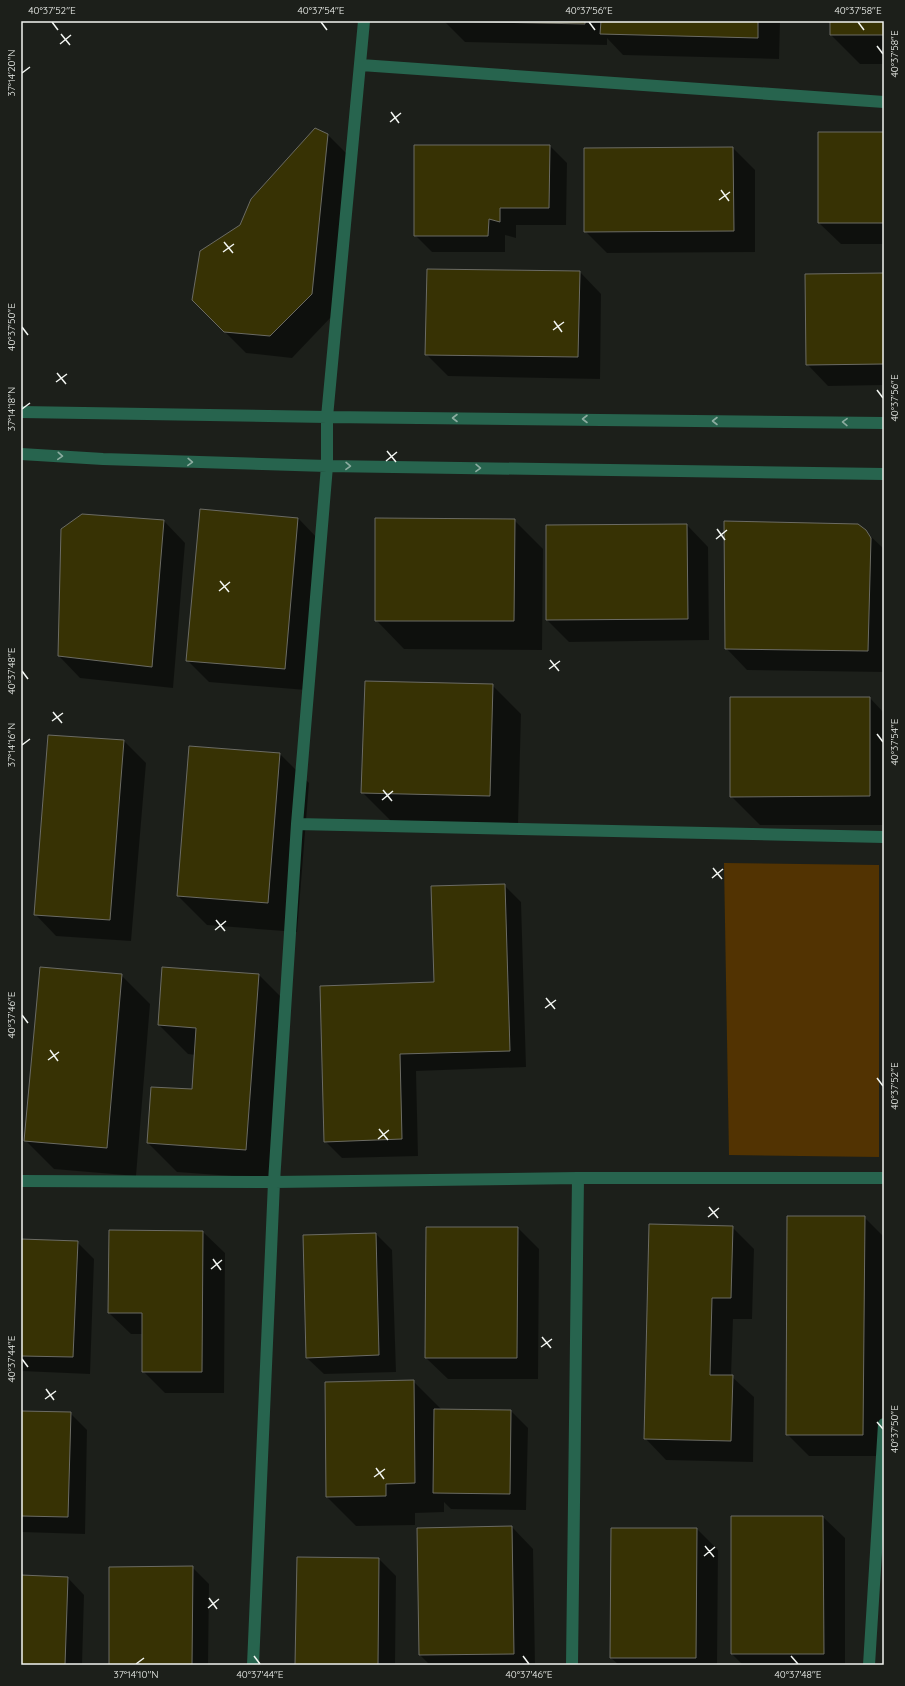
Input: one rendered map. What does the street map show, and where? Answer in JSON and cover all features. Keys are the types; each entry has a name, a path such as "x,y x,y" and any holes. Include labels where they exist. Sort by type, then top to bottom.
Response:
{"street":[{"path":"253,1665 274,1182 297,824 327,466 327,417 364,21"},
{"path":"361,65 884,102"},
{"path":"21,412 884,423"},
{"path":"21,454 103,459 327,466 884,474"},
{"path":"297,824 884,837"},
{"path":"572,1665 578,1178"},
{"path":"21,1181 274,1182 578,1178 884,1178"},
{"path":"869,1665 884,1424"}],"shaded area":[{"path":"724,863 879,865 879,1157 729,1155"}],"building":[{"path":"442,21 585,21 585,24"},
{"path":"601,21 758,21 758,38 600,34"},
{"path":"830,21 884,21 884,35 830,35"},
{"path":"315,128 328,134 312,294 270,336 224,332 192,300 200,251 240,225 251,199"},
{"path":"818,132 884,132 884,223 818,223"},
{"path":"414,145 550,145 549,208 500,208 500,222 489,219 488,236 414,236"},
{"path":"733,147 734,231 584,232 584,148"},
{"path":"427,269 580,271 578,357 425,355"},
{"path":"884,273 884,364 806,365 805,274"},
{"path":"200,509 298,518 285,669 186,661"},
{"path":"82,514 164,520 152,667 58,656 61,529"},
{"path":"375,518 515,519 514,621 375,621"},
{"path":"724,521 858,524 866,530 871,538 868,651 725,649"},
{"path":"687,524 688,619 546,620 546,525"},
{"path":"365,681 493,684 490,796 361,793"},
{"path":"730,697 870,697 870,796 730,797"},
{"path":"48,735 124,740 110,920 34,915"},
{"path":"189,746 280,753 268,903 177,896"},
{"path":"505,884 510,1051 400,1054 402,1139 324,1142 320,986 434,982 431,886"},
{"path":"40,967 122,974 107,1148 24,1141"},
{"path":"162,967 259,974 246,1150 147,1143 151,1087 192,1089 196,1028 158,1025"},
{"path":"787,1216 865,1216 863,1435 786,1435"},
{"path":"649,1224 733,1226 731,1298 712,1298 710,1375 733,1375 731,1441 644,1439"},
{"path":"426,1227 518,1227 517,1358 425,1358"},
{"path":"109,1230 203,1231 202,1372 142,1372 142,1313 108,1313"},
{"path":"376,1233 379,1355 306,1358 303,1235"},
{"path":"21,1239 78,1241 73,1357 21,1356"},
{"path":"414,1380 415,1483 386,1484 386,1496 326,1497 325,1382"},
{"path":"434,1409 511,1410 510,1494 433,1493"},
{"path":"21,1411 71,1412 68,1517 21,1516"},
{"path":"731,1516 823,1516 824,1654 731,1654"},
{"path":"512,1526 514,1654 419,1655 417,1528"},
{"path":"611,1528 697,1528 696,1658 610,1658"},
{"path":"297,1557 379,1558 378,1665 295,1665"},
{"path":"193,1566 192,1665 109,1665 109,1567"},
{"path":"21,1575 68,1577 65,1665 21,1665"}]}
